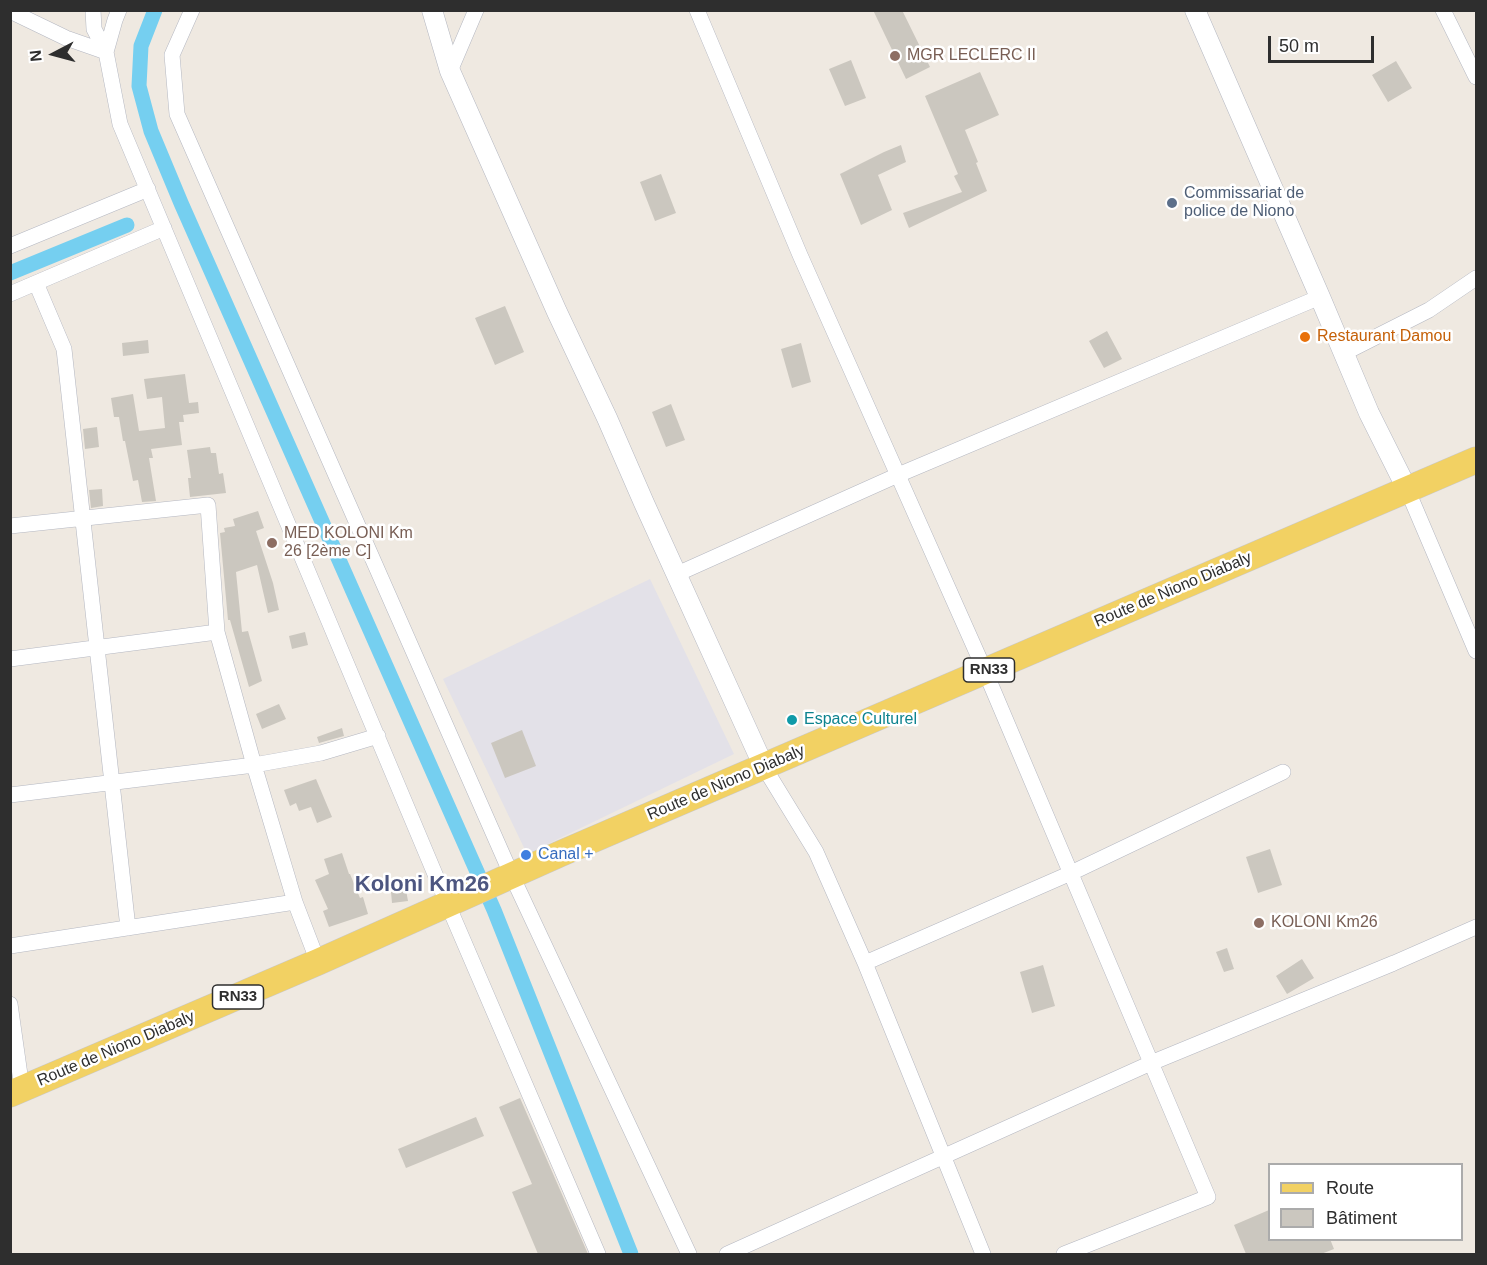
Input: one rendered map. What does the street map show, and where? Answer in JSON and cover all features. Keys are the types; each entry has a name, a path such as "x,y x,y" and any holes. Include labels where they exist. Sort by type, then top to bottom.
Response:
{"main road":[{"name":"Route de Niono Diabaly","path":"16,1092 318,962 562,853 1476,460"}],"street":[{"path":"93,10 94,29 106,52 120,124 378,736 456,901 598,1254"},
{"path":"106,52 119,10"},
{"path":"192,10 172,55 177,114 507,878 689,1254"},
{"path":"432,10 450,70 557,312 608,418 764,767 816,852 865,963 983,1254"},
{"path":"450,70 476,10"},
{"path":"697,10 800,255 985,671 1208,1197 1064,1254"},
{"path":"1195,10 1369,413 1407,489 1476,651"},
{"path":"1443,10 1476,77"},
{"path":"10,11 66,38 106,52"},
{"path":"10,246 148,189"},
{"path":"10,294 164,228"},
{"path":"1344,353 1429,310 1476,278"},
{"path":"36,283 63,349 128,928"},
{"path":"676,574 898,475 1320,297"},
{"path":"10,526 208,505 218,632 254,765 295,902 318,962"},
{"path":"10,659 218,632"},
{"path":"10,795 254,765 321,753 378,736"},
{"path":"865,963 1071,873 1283,772"},
{"path":"10,946 295,902"},
{"path":"727,1254 1151,1063 1476,927"},
{"path":"10,1004 16,1092"}],"shaded area":[{"path":"650,579 734,754 527,854 443,679"}],"building":[{"path":"873,10 902,10 930,67 906,79"},
{"path":"851,60 866,98 845,106 829,69"},
{"path":"1396,61 1412,88 1388,102 1372,75"},
{"path":"980,72 999,115 965,130 987,191 909,228 903,213 962,192 954,176 958,174 925,96"},
{"path":"901,145 906,162 878,175 892,210 861,225 840,174"},
{"path":"661,174 676,213 655,221 640,182"},
{"path":"505,306 524,352 495,365 475,318"},
{"path":"1107,331 1122,359 1104,368 1089,341"},
{"path":"148,340 149,353 123,356 122,343"},
{"path":"801,343 811,382 792,388 781,349"},
{"path":"185,374 189,403 198,402 199,413 183,415 184,422 179,422 182,445 151,449 153,458 149,458 156,501 142,502 138,480 133,481 119,417 114,417 111,398 133,394 139,431 165,428 162,397 147,399 144,379"},
{"path":"671,404 685,440 666,447 652,412"},
{"path":"97,427 99,447 85,449 83,429"},
{"path":"210,447 211,453 216,453 219,474 223,473 226,493 190,497 188,478 191,478 187,450"},
{"path":"102,489 103,506 91,508 89,490"},
{"path":"258,511 264,528 256,531 279,610 268,613 257,565 236,572 242,632 248,631 262,681 249,687 230,620 228,620 220,533 225,532 224,528 235,526 233,519"},
{"path":"305,632 308,645 292,649 289,636"},
{"path":"279,704 286,719 262,729 256,714"},
{"path":"342,728 344,736 319,743 317,737"},
{"path":"522,730 536,766 505,778 491,743"},
{"path":"316,779 332,817 317,823 311,807 299,811 296,803 290,806 284,790"},
{"path":"1270,849 1282,885 1258,893 1246,857"},
{"path":"342,853 360,898 363,897 368,914 329,927 323,911 328,909 315,880 329,874 324,859"},
{"path":"406,890 408,901 392,903 391,892"},
{"path":"1227,948 1234,969 1224,972 1216,952"},
{"path":"1302,959 1314,978 1287,994 1276,976"},
{"path":"1043,965 1055,1006 1032,1013 1020,972"},
{"path":"520,1098 588,1254 538,1254 512,1192 532,1184 499,1107"},
{"path":"476,1117 484,1136 406,1168 398,1149"},
{"path":"1268,1210 1268,1241 1331,1241 1334,1249 1321,1254 1246,1254 1234,1225"}],"waterway":[{"path":"155,10 141,46 139,86 151,131 494,910 631,1254"},
{"path":"10,273 127,225"}],"place":[{"name":"MGR LECLERC II","path":"895,56"},
{"name":"Commissariat de police de Niono","path":"1172,203"},
{"name":"Restaurant Damou","path":"1305,337"},
{"name":"MED KOLONI Km 26 [2ème C]","path":"272,543"},
{"name":"Espace Culturel","path":"792,720"},
{"name":"Canal +","path":"526,855"},
{"name":"KOLONI Km26","path":"1259,923"}],"district":[{"name":"Koloni Km26","path":"422,885"}]}
